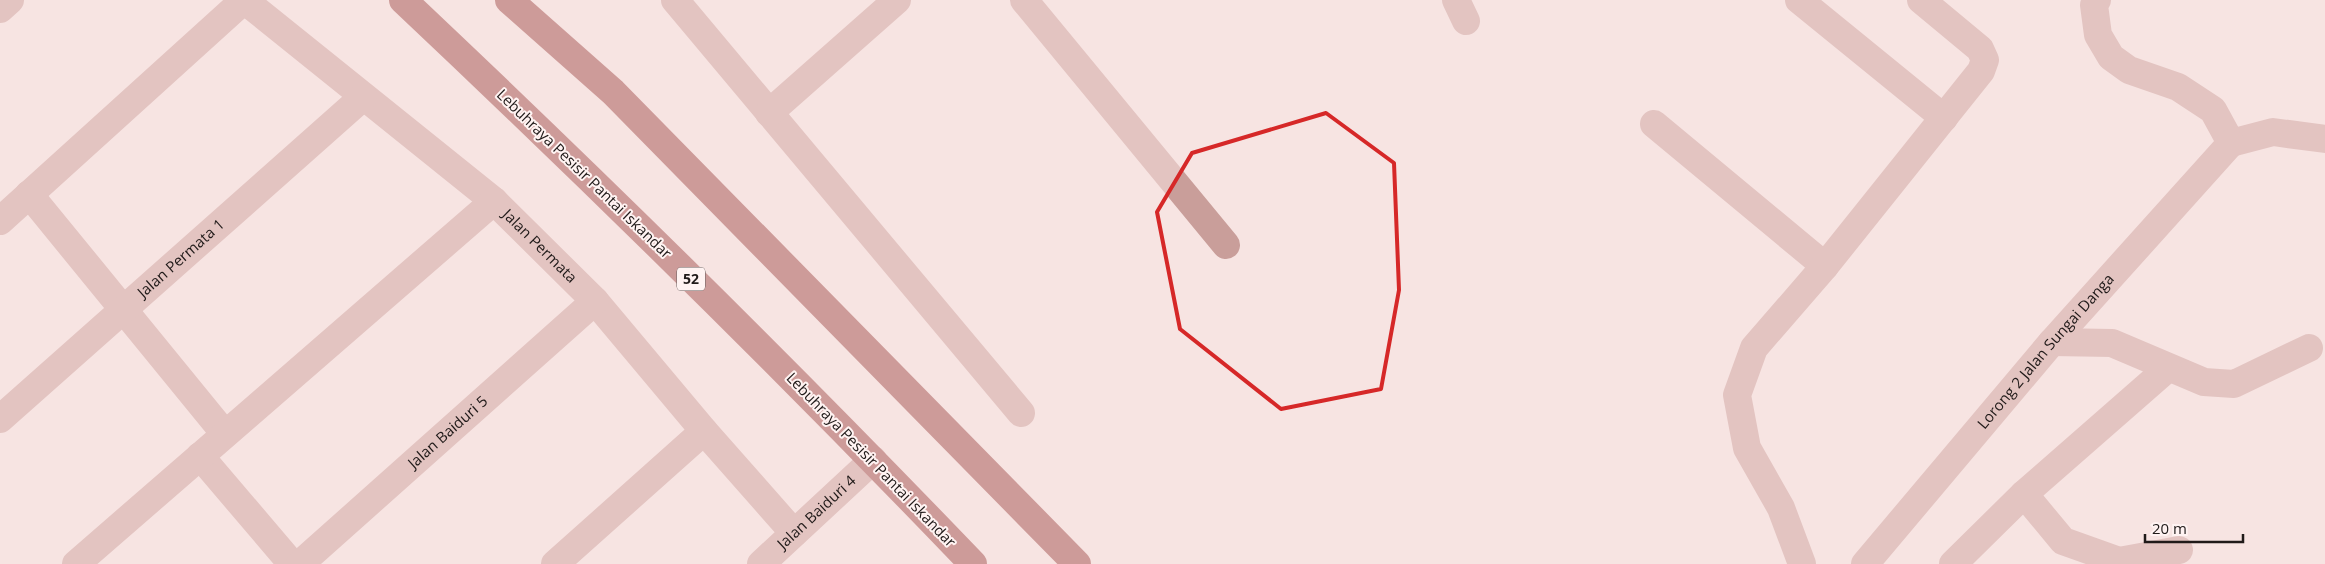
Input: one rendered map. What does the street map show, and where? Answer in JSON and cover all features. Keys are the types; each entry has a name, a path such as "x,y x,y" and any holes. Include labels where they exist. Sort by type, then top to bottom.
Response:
{"highway":[{"name":"Lebuhraya Pesisir Pantai Iskandar","path":"403,0 612,201 873,460 973,564"},
{"path":"509,0 613,92 1077,564"}],"street":[{"path":"0,9 10,0"},
{"path":"0,221 244,0"},
{"name":"Jalan Permata","path":"244,0 494,201 596,301 704,431 794,533"},
{"path":"675,0 1022,413"},
{"path":"769,113 897,0"},
{"path":"1024,0 1226,245"},
{"path":"1799,0 1944,118"},
{"path":"1802,564 1781,508 1747,448 1737,395 1754,348 1825,266 1982,70 1985,60 1980,49 1921,0"},
{"path":"2097,0 2094,5 2098,35 2111,57 2128,70 2178,87 2213,110 2231,142 2273,132 2325,139"},
{"name":"Jalan Permata 1","path":"0,418 363,97"},
{"path":"1654,124 1825,266"},
{"name":"Lorong 2 Jalan Sungai Danga","path":"1866,564 2052,342 2231,142"},
{"path":"29,194 225,434"},
{"path":"76,564 494,201"},
{"name":"Jalan Baiduri 5","path":"300,564 596,301"},
{"path":"2052,342 2112,343 2204,382 2234,384 2309,348"},
{"path":"1953,564 2024,494 2168,368"},
{"path":"555,564 704,431"},
{"path":"200,456 292,564"},
{"name":"Jalan Baiduri 4","path":"760,564 873,460"},
{"path":"2024,494 2063,541 2087,550 2119,561 2179,550"}],"highlighted area":[{"path":"1326,113 1394,163 1399,290 1381,389 1281,409 1180,329 1157,212 1192,153"}]}
